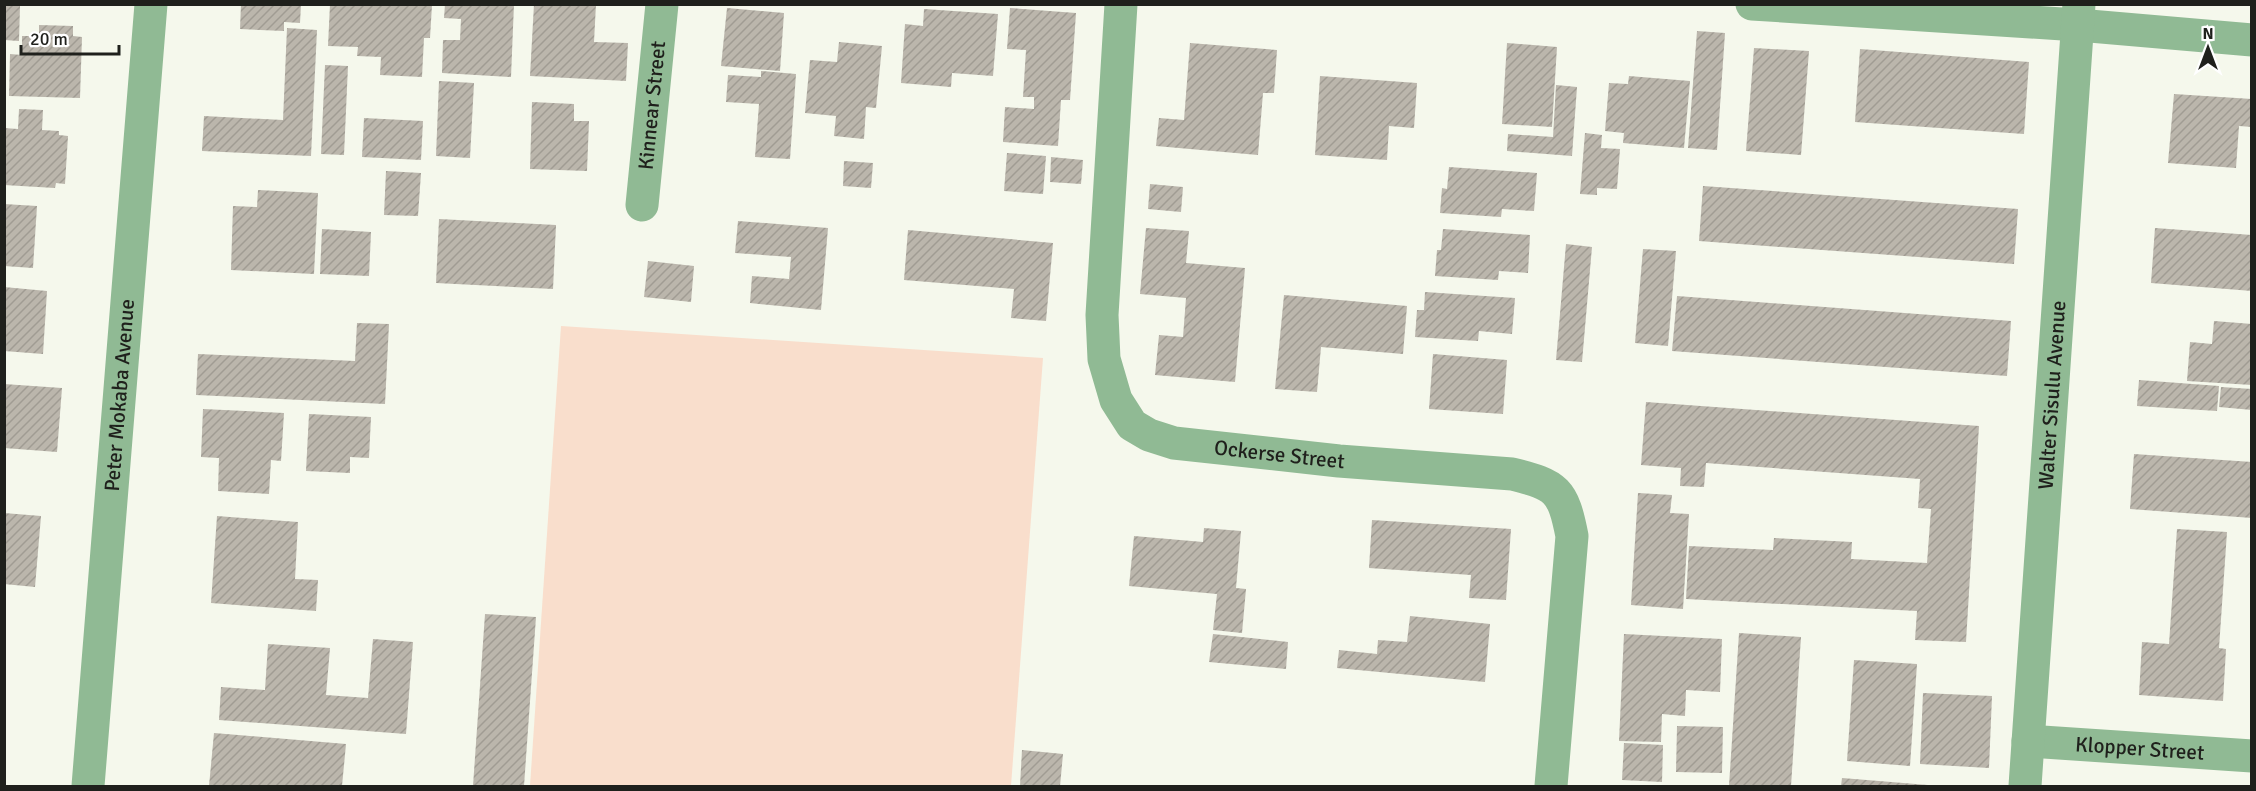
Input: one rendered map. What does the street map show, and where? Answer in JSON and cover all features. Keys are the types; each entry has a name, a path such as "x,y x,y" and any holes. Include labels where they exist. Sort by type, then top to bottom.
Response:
{"street":[{"name":"Peter Mokaba Avenue","path":"88,786 151,4"},
{"name":"Kinnear Street","path":"642,205 662,4"},
{"name":"Ockerse Street","path":"1121,4 1102,315 1104,359 1116,400 1132,425 1149,435 1174,443 1339,461 1512,474 1552,487 1563,501 1572,536 1551,786"},
{"path":"1752,4 2079,15 2252,40"},
{"name":"Walter Sisulu Avenue","path":"2025,786 2079,15"},
{"name":"Klopper Street","path":"2028,741 2252,756"}],"shaded area":[{"path":"561,326 1043,358 1011,786 530,786"}],"building":[{"path":"241,4 301,4 300,23 284,22 284,31 240,29"},
{"path":"330,4 432,5 430,38 424,38 422,77 380,75 381,57 357,56 358,47 328,46"},
{"path":"445,4 514,4 511,77 442,73 443,40 460,40 461,19 444,18"},
{"path":"534,4 596,4 594,42 628,43 626,81 530,76"},
{"path":"4,6 20,6 19,41 4,40"},
{"path":"727,8 784,13 780,71 721,66"},
{"path":"1010,8 1076,13 1070,100 1061,100 1058,146 1003,142 1005,107 1034,109 1034,97 1023,97 1026,50 1007,49"},
{"path":"924,9 998,14 993,76 952,73 951,87 901,83 905,24 923,26"},
{"path":"39,25 73,26 73,36 82,37 80,98 9,96 10,54 22,55 22,36 39,36"},
{"path":"287,28 317,30 311,156 202,151 204,116 283,120"},
{"path":"1697,31 1725,33 1717,150 1688,148"},
{"path":"839,42 882,46 876,108 866,107 864,139 834,136 836,116 805,113 810,60 837,62"},
{"path":"1190,43 1277,50 1274,93 1263,93 1258,155 1156,146 1159,118 1184,120"},
{"path":"1507,43 1557,47 1552,127 1502,124"},
{"path":"1754,48 1809,51 1801,155 1746,151"},
{"path":"1860,49 2029,62 2024,134 1855,122"},
{"path":"325,65 348,66 344,155 321,154"},
{"path":"761,71 796,74 790,159 755,157 759,104 726,102 728,75 761,77"},
{"path":"1320,76 1417,83 1414,128 1389,126 1387,160 1315,155"},
{"path":"1629,76 1690,81 1684,148 1623,143 1624,133 1605,131 1609,83 1628,84"},
{"path":"439,81 474,83 470,158 436,156"},
{"path":"1556,85 1577,87 1572,156 1507,151 1508,134 1553,137"},
{"path":"2174,94 2252,99 2252,127 2239,126 2236,168 2168,163"},
{"path":"532,102 574,104 574,121 589,121 587,171 530,169"},
{"path":"19,109 43,110 42,130 59,131 59,135 68,136 65,184 56,183 55,188 4,185 4,128 18,129"},
{"path":"364,118 423,121 421,160 362,157"},
{"path":"1585,133 1602,135 1601,148 1620,149 1617,189 1597,188 1597,195 1580,194"},
{"path":"1007,153 1046,156 1043,194 1004,191"},
{"path":"1051,157 1083,160 1081,184 1050,182"},
{"path":"844,161 873,163 871,188 843,186"},
{"path":"1449,167 1537,173 1534,211 1502,209 1501,217 1440,213 1442,188 1447,189"},
{"path":"386,171 421,173 418,216 384,215"},
{"path":"1150,184 1183,187 1181,212 1148,209"},
{"path":"1703,186 2018,209 2014,264 1699,241"},
{"path":"258,190 318,193 314,274 231,270 233,206 257,207"},
{"path":"4,204 37,206 33,268 4,266"},
{"path":"439,219 556,225 553,289 436,283"},
{"path":"738,221 828,228 821,310 750,303 752,276 789,279 791,257 735,253"},
{"path":"1146,228 1189,231 1186,263 1245,268 1235,382 1155,375 1159,335 1183,337 1186,298 1140,294"},
{"path":"2155,228 2252,235 2252,291 2151,283"},
{"path":"322,229 371,232 369,276 320,274"},
{"path":"1443,229 1530,235 1528,273 1499,271 1498,280 1435,276 1437,250 1441,250"},
{"path":"908,230 1053,243 1046,321 1011,318 1014,289 904,280"},
{"path":"1566,244 1592,247 1582,362 1556,360"},
{"path":"1643,249 1676,251 1668,346 1635,343"},
{"path":"648,261 694,266 691,302 644,297"},
{"path":"4,287 47,291 43,354 4,351"},
{"path":"1425,292 1515,298 1512,334 1479,331 1478,341 1415,337 1417,310 1424,310"},
{"path":"1284,295 1407,306 1403,354 1321,347 1317,392 1275,389"},
{"path":"1677,296 2011,321 2007,376 1672,351"},
{"path":"2214,321 2252,324 2252,385 2187,381 2190,342 2212,344"},
{"path":"357,323 389,324 385,404 196,395 198,354 355,361"},
{"path":"1433,354 1507,360 1503,414 1429,409"},
{"path":"2139,380 2219,386 2217,411 2137,406"},
{"path":"4,384 62,388 57,452 4,448"},
{"path":"2221,387 2252,389 2252,410 2219,407"},
{"path":"1646,402 1979,426 1966,642 1915,640 1917,611 1686,599 1689,546 1773,550 1774,538 1852,542 1851,559 1927,563 1931,509 1918,508 1920,479 1706,463 1704,487 1680,486 1681,468 1641,465"},
{"path":"203,409 284,413 281,461 271,460 269,494 218,491 219,458 201,457"},
{"path":"309,414 371,417 369,458 350,457 350,473 306,471"},
{"path":"2134,454 2252,462 2252,518 2130,509"},
{"path":"1638,493 1672,495 1670,513 1689,514 1683,609 1631,605"},
{"path":"4,513 41,516 35,587 4,584"},
{"path":"217,516 298,522 295,579 318,580 316,611 211,603"},
{"path":"1372,520 1511,529 1506,600 1469,598 1471,575 1369,568"},
{"path":"1204,528 1241,531 1236,588 1246,589 1242,633 1213,630 1217,594 1129,586 1134,536 1203,542"},
{"path":"2177,529 2227,532 2219,648 2226,649 2223,701 2139,695 2142,642 2169,644"},
{"path":"485,614 536,617 524,786 473,786"},
{"path":"1410,616 1490,624 1485,682 1337,668 1339,650 1377,654 1378,640 1407,642"},
{"path":"1739,633 1801,637 1791,786 1729,786"},
{"path":"1213,634 1288,642 1286,669 1209,662"},
{"path":"1624,634 1722,639 1720,692 1686,690 1685,716 1662,714 1661,742 1619,741"},
{"path":"373,639 413,642 406,734 219,720 221,687 265,690 268,644 330,648 326,695 368,698"},
{"path":"1854,660 1917,664 1910,766 1847,761"},
{"path":"1923,693 1992,696 1989,768 1920,764"},
{"path":"1677,726 1723,727 1722,773 1676,772"},
{"path":"214,733 346,744 342,786 209,786"},
{"path":"1624,743 1663,745 1662,782 1622,780"},
{"path":"1022,750 1063,754 1060,786 1020,786"},
{"path":"1842,778 1928,785 1928,786 1841,786"}]}
